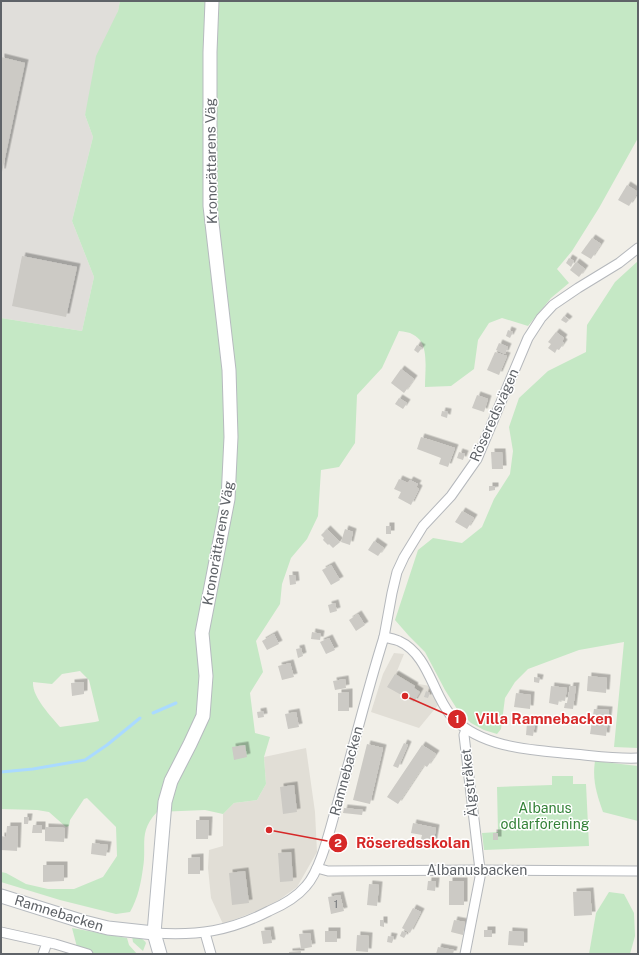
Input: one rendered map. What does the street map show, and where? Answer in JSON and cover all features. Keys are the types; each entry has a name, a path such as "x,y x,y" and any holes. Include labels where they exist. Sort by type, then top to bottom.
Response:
{"street":[{"name":"Kronorättarens Väg","path":"154,933 165,802 171,781 203,716 206,676 202,633 228,499 231,436 230,370 210,206 210,52 212,1"},
{"name":"Röseredsvägen","path":"384,637 397,572 404,557 423,526 451,496 477,459 528,338 541,318 553,305 564,297 619,263 638,248"},
{"name":"Ramnebacken","path":"1,896 100,926 130,931 167,934 204,933 224,929 253,919 291,900 308,885 317,868 343,785 369,686 384,637"},
{"path":"384,637 398,640 415,652 422,661 447,712 466,730 482,738 506,745 534,750 617,759 638,758"},
{"name":"Älgstråket","path":"465,954 480,877 465,747 464,735 466,730"},
{"name":"Albanusbacken","path":"317,868 328,871 638,871"},
{"path":"1,932 88,954"},
{"path":"154,933 160,954"},
{"path":"204,933 211,954"},
{"path":"43,954 47,943"}],"shaded area":[{"path":"1,1 120,1 85,115 93,137 72,221 94,277 82,331 1,318"},
{"path":"394,653 404,654 397,671 419,684 430,686 438,705 419,728 371,712 383,674"},
{"path":"306,748 315,812 317,852 297,887 272,905 223,924 211,898 208,868 209,850 223,846 223,814 234,803 257,800 266,784 264,757"}],"green space":[{"path":"120,1 638,1 638,138 599,208 572,251 557,269 569,283 551,298 528,326 502,318 489,323 478,340 474,369 451,386 425,387 425,359 422,343 417,337 410,333 399,331 382,368 357,395 355,443 339,467 321,470 318,516 307,539 291,558 282,584 280,604 256,641 263,672 250,693 255,733 270,737 264,757 266,784 257,800 234,803 223,814 205,810 157,812 151,819 145,832 142,874 135,901 130,912 116,914 60,900 1,882 1,872 6,873 26,884 48,889 74,889 103,877 117,856 116,827 87,798 84,799 70,820 69,826 66,827 49,812 37,810 1,809 1,318 82,331 94,277 72,221 93,137 85,115 96,56 118,11","holes":["80,671 89,680 99,721 60,727 39,700 33,682 52,684 62,674"]},
{"path":"638,261 638,748 614,747 624,642 579,650 528,669 515,682 505,698 501,729 497,734 484,730 471,723 457,709 425,652 395,620 418,550 433,538 462,543 482,527 494,499 510,474 513,451 509,427 519,398 548,371 586,352 587,325 615,282"},
{"path":"595,761 638,766 638,821 603,812 595,781"},
{"name":"Albanus odlarförening","path":"552,776 573,776 573,784 586,784 589,846 484,850 482,833 498,832 497,787 552,785"},
{"path":"609,892 624,894 634,913 635,936 630,954 589,954 596,913"},
{"path":"72,928 127,938 129,945 137,954 96,954 77,947"},
{"path":"132,936 145,941 146,943 143,951 133,942"}],"building":[{"path":"1,57 25,63 2,172 1,172"},
{"path":"627,185 638,192 629,206 618,200"},
{"path":"592,238 601,244 591,259 581,253"},
{"path":"22,256 77,267 66,317 12,306"},
{"path":"569,258 574,261 571,267 566,263"},
{"path":"576,262 585,269 579,277 570,270"},
{"path":"564,316 569,320 566,323 561,320"},
{"path":"508,330 513,332 510,338 506,336"},
{"path":"556,332 564,338 562,341 564,343 555,353 548,348 551,344 548,342"},
{"path":"499,343 508,347 505,354 496,350"},
{"path":"417,345 422,348 418,353 414,350"},
{"path":"495,352 507,356 499,375 487,370"},
{"path":"401,369 414,379 404,393 391,383"},
{"path":"477,395 488,399 484,412 472,408"},
{"path":"399,398 407,403 403,409 395,404"},
{"path":"442,411 448,412 447,418 441,416"},
{"path":"421,437 455,448 448,467 439,464 441,458 417,449"},
{"path":"459,452 465,454 463,460 457,458"},
{"path":"491,452 502,452 503,469 492,469"},
{"path":"399,479 408,483 410,480 418,484 416,487 419,489 411,505 398,498 401,492 394,489"},
{"path":"489,486 495,486 495,490 489,491"},
{"path":"462,511 474,518 467,529 455,522"},
{"path":"386,526 391,526 391,534 386,534"},
{"path":"327,529 340,542 333,548 323,540 324,538 321,535"},
{"path":"345,529 353,532 350,545 341,542"},
{"path":"374,541 384,548 378,556 368,550"},
{"path":"331,565 340,580 331,585 322,570"},
{"path":"289,575 295,575 296,584 290,585"},
{"path":"335,603 337,611 330,613 328,605"},
{"path":"358,614 365,625 356,631 349,620"},
{"path":"312,632 321,634 320,640 311,639"},
{"path":"274,634 279,644 267,650 262,641"},
{"path":"329,638 335,650 326,654 320,642"},
{"path":"301,648 303,656 298,658 296,649"},
{"path":"290,663 294,677 282,680 278,666"},
{"path":"395,674 415,686 414,688 420,692 414,702 387,687"},
{"path":"588,676 607,678 606,693 587,691"},
{"path":"534,677 540,678 539,683 534,682"},
{"path":"345,679 346,688 335,690 333,681"},
{"path":"84,682 84,694 72,696 71,683"},
{"path":"551,686 567,688 565,701 559,700 558,705 549,703"},
{"path":"570,686 576,686 573,709 564,708 565,703 567,703"},
{"path":"426,691 430,693 428,698 424,697"},
{"path":"349,692 349,711 338,711 338,693"},
{"path":"516,693 531,695 530,709 514,707"},
{"path":"594,709 609,710 606,736 590,734"},
{"path":"263,711 264,717 258,718 257,712"},
{"path":"296,712 299,727 288,729 285,714"},
{"path":"527,723 535,723 533,736 526,735"},
{"path":"404,743 408,745 398,768 393,766"},
{"path":"367,744 383,748 370,804 353,800"},
{"path":"245,745 247,757 234,760 232,747"},
{"path":"422,745 436,754 427,767 424,765 398,804 387,797"},
{"path":"294,785 297,812 283,814 280,787"},
{"path":"344,808 363,810 362,815 343,813"},
{"path":"24,817 29,817 28,824 24,824"},
{"path":"196,820 209,820 208,839 196,839"},
{"path":"413,823 436,828 433,846 420,843 422,835 411,833"},
{"path":"33,825 42,825 42,833 32,833"},
{"path":"7,826 18,826 17,851 1,850 1,836 6,837"},
{"path":"45,827 65,828 64,842 45,841"},
{"path":"493,833 498,833 498,840 493,840"},
{"path":"92,843 108,845 106,856 91,854"},
{"path":"291,852 293,881 280,882 278,853"},
{"path":"200,857 200,874 188,874 188,858"},
{"path":"43,865 64,865 64,881 43,882"},
{"path":"245,871 249,903 232,905 229,873"},
{"path":"428,881 436,881 435,891 427,890"},
{"path":"449,881 464,881 464,905 449,905"},
{"path":"369,884 379,885 377,906 367,905"},
{"path":"590,891 592,915 574,916 573,892"},
{"path":"340,895 344,911 331,914 328,897"},
{"path":"413,908 421,912 410,933 402,928"},
{"path":"380,920 384,920 384,927 380,926"},
{"path":"454,920 465,922 463,935 451,932"},
{"path":"270,930 272,943 263,944 261,931"},
{"path":"484,930 492,930 492,937 484,937"},
{"path":"325,931 337,931 337,942 325,942"},
{"path":"402,931 407,933 404,938 400,936"},
{"path":"509,931 524,932 524,946 508,945"},
{"path":"310,933 312,947 301,949 299,934"},
{"path":"357,935 369,936 368,952 356,951"},
{"path":"388,936 394,937 392,943 387,942"},
{"path":"438,947 454,950 453,954 436,954"},
{"path":"301,951 301,954 289,954 289,952"}],"waterway":[{"path":"153,713 176,703"},
{"path":"1,772 33,769 85,760 107,745 140,718"}],"place":[{"name":"Villa Ramnebacken","path":"405,696"},
{"name":"Röseredsskolan","path":"269,830"}]}
